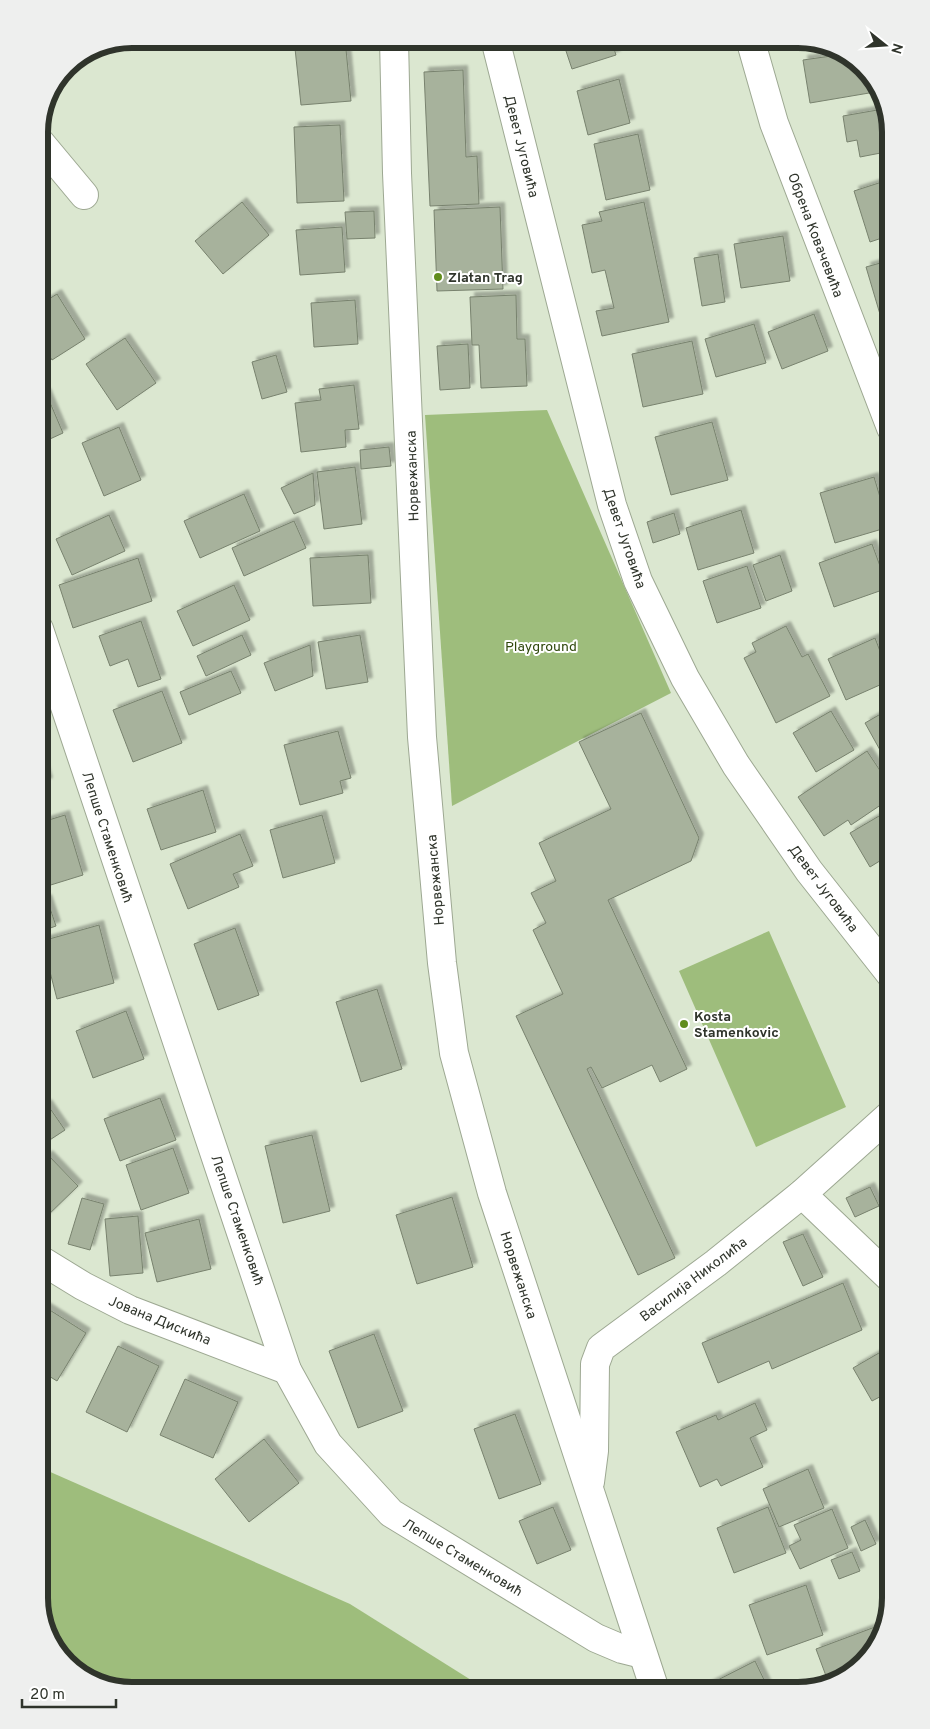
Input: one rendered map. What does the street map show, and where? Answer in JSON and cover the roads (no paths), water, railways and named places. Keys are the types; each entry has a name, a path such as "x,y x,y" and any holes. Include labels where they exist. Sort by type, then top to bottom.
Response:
{"street":[{"name":"Норвежанска","path":"394,48 397,173 422,738 442,963 454,1052 492,1194 652,1682"},
{"name":"Девет Југовића","path":"497,48 612,505 638,582 685,678 736,765 809,871 882,964"},
{"name":"Обрена Ковачевића","path":"753,48 774,123 882,405"},
{"path":"48,152 84,195"},
{"name":"Лепше Стаменковић","path":"48,656 287,1370 328,1444 390,1513 596,1638 622,1649 642,1654"},
{"name":"Василија Николића","path":"589,1490 594,1451 595,1364 601,1348 716,1264 802,1194 882,1122"},
{"path":"802,1194 882,1270"},
{"name":"Јована Дискића","path":"48,1265 83,1286 130,1310 287,1370"}],"place":[{"name":"Zlatan Trag","path":"438,277"},
{"name":"Kosta Stamenkovic","path":"684,1024"}],"park label":[{"name":"Playground","path":"541,646"}]}
